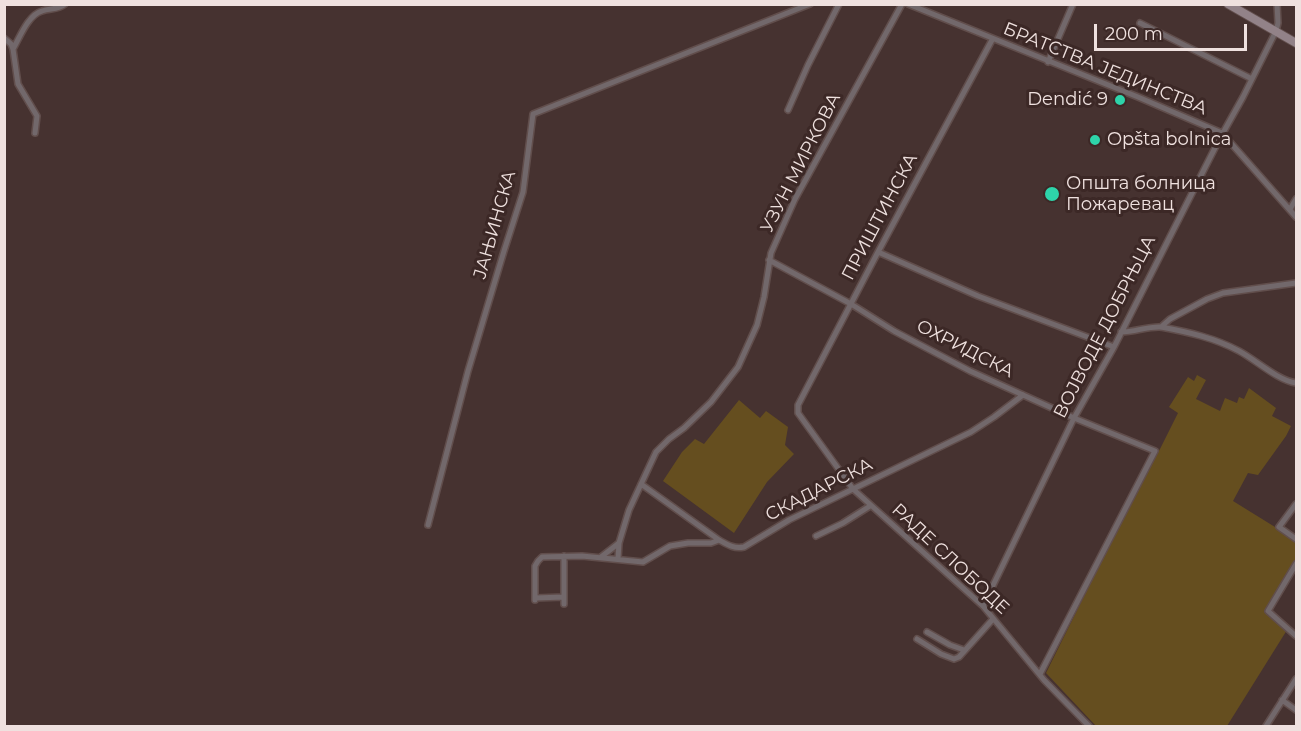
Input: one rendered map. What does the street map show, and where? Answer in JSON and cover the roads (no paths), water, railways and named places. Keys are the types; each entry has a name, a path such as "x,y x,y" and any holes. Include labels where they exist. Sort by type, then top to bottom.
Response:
{"main road":[{"path":"1228,4 1296,44"}],"street":[{"path":"13,49 36,14 60,8 65,4"},
{"name":"ЈАЊИНСКА","path":"428,525 465,382 523,192 533,114 810,4"},
{"path":"788,110 839,4"},
{"name":"УЗУН МИРКОВА","path":"618,559 629,510 656,452 711,402 738,367 757,326 770,260 795,199 902,4"},
{"name":"БРАТСТВА ЈЕДИНСТВА","path":"908,4 1222,133 1296,217"},
{"path":"1048,62 1073,4"},
{"path":"1276,32 1277,4"},
{"path":"1140,24 1252,79"},
{"name":"ВОЈВОДЕ ДОБРЊЦА","path":"983,606 1074,418 1114,347 1222,133 1276,32"},
{"path":"4,38 13,49 18,84 37,116 35,133"},
{"name":"ПРИШТИНСКА","path":"797,409 992,40"},
{"path":"1290,209 1296,199"},
{"path":"878,252 978,296 1114,347"},
{"name":"ОХРИДСКА","path":"770,260 954,363 1074,418 1155,451 1040,674"},
{"path":"1161,327 1170,319 1223,293 1296,283"},
{"path":"1121,332 1161,327 1216,340 1239,351 1283,379 1296,383"},
{"name":"СКАДАРСКА","path":"564,556 564,601 535,599 535,566 542,557 564,556 643,562 664,549 688,543 711,543 719,540 734,548 744,547 789,520 970,432 1023,395"},
{"name":"РАДЕ СЛОБОДЕ","path":"797,409 853,489 983,606 1040,674 1089,726"},
{"path":"641,484 719,540"},
{"path":"1296,504 1279,527 1296,539"},
{"path":"816,537 870,506"},
{"path":"600,558 620,543"},
{"path":"1296,564 1268,611 1296,636"},
{"path":"917,639 954,659 959,657 993,619"},
{"path":"927,632 964,650"},
{"path":"1266,726 1296,678"},
{"path":"1282,700 1296,710"}],"place":[{"name":"Dendić 9","path":"1120,100"},
{"name":"Opšta bolnica","path":"1095,140"},
{"name":"Општа болница Пожаревац","path":"1052,194"}]}
